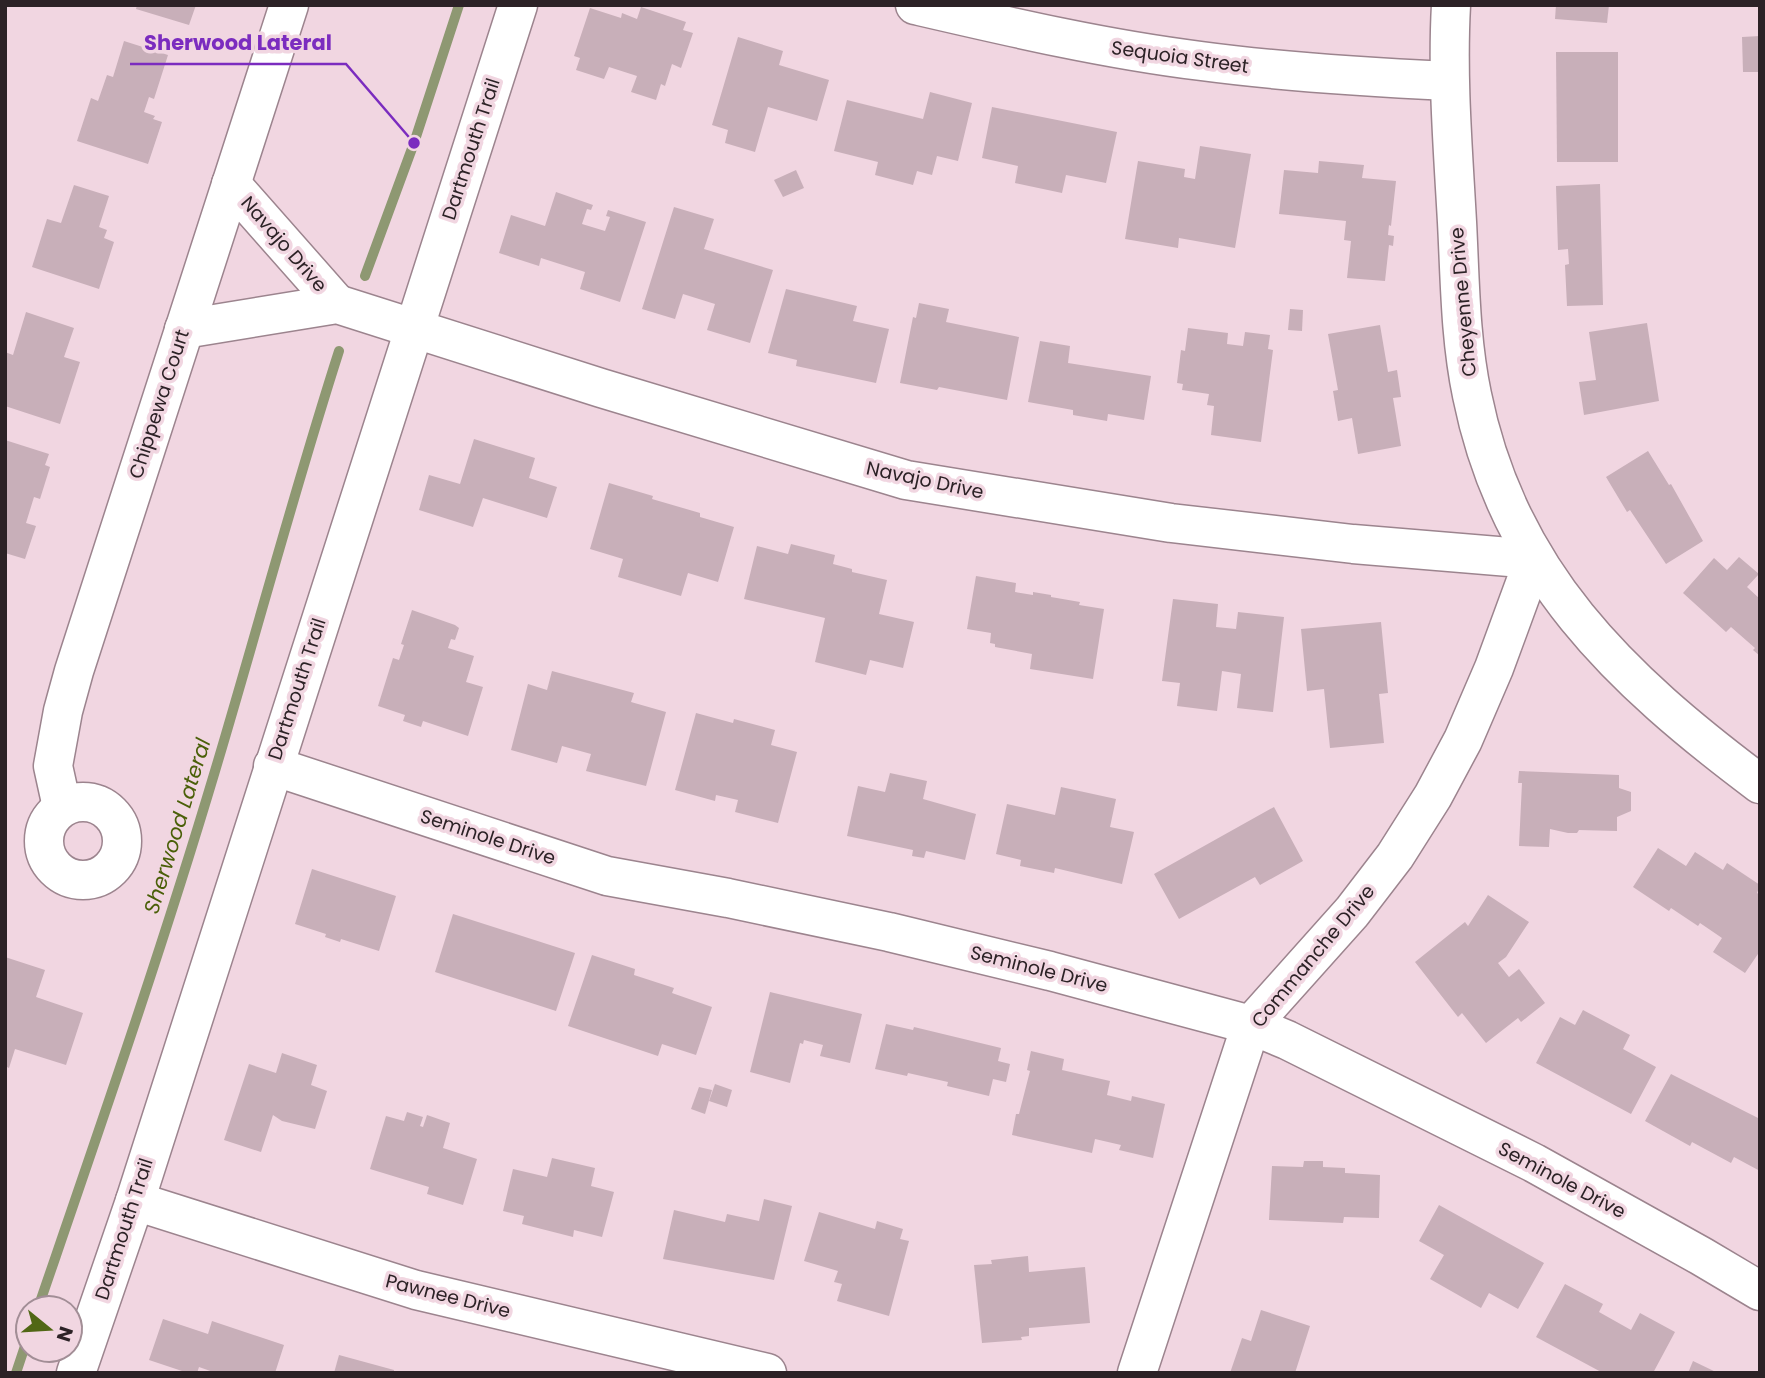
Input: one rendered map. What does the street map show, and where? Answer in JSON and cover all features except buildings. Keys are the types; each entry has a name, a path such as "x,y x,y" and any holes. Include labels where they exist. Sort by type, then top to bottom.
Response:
{"street":[{"name":"Chippewa Court","path":"62,807 53,766 63,711 289,5"},
{"name":"Dartmouth Trail","path":"76,1373 135,1201 518,5"},
{"name":"Sequoia Street","path":"915,5 1077,42 1200,61 1324,75 1449,81"},
{"name":"Cheyenne Drive","path":"1451,5 1449,81 1462,332 1472,396 1492,466 1516,526 1534,559 1576,619 1625,673 1760,785"},
{"name":"Navajo Drive","path":"231,184 337,304"},
{"name":"Navajo Drive","path":"184,329 337,304 906,480 1171,523 1353,544 1534,559"},
{"name":"Commanche Drive","path":"1138,1373 1251,1025 1352,912 1395,856 1433,796 1494,668 1534,559"},
{"name":"Seminole Drive","path":"273,765 607,876 889,932 1251,1025 1300,1046 1534,1163 1760,1291"},
{"name":"Pawnee Drive","path":"135,1201 416,1290 767,1373"}],"waterway":[{"name":"Sherwood Lateral","path":"365,276 414,143 459,5"},
{"name":"Sherwood Lateral","path":"43,1294 173,906 339,351"},
{"name":"Sherwood Lateral","path":"16,1373 19,1364"}],"place":[{"name":"Sherwood Lateral","path":"414,143"}]}
